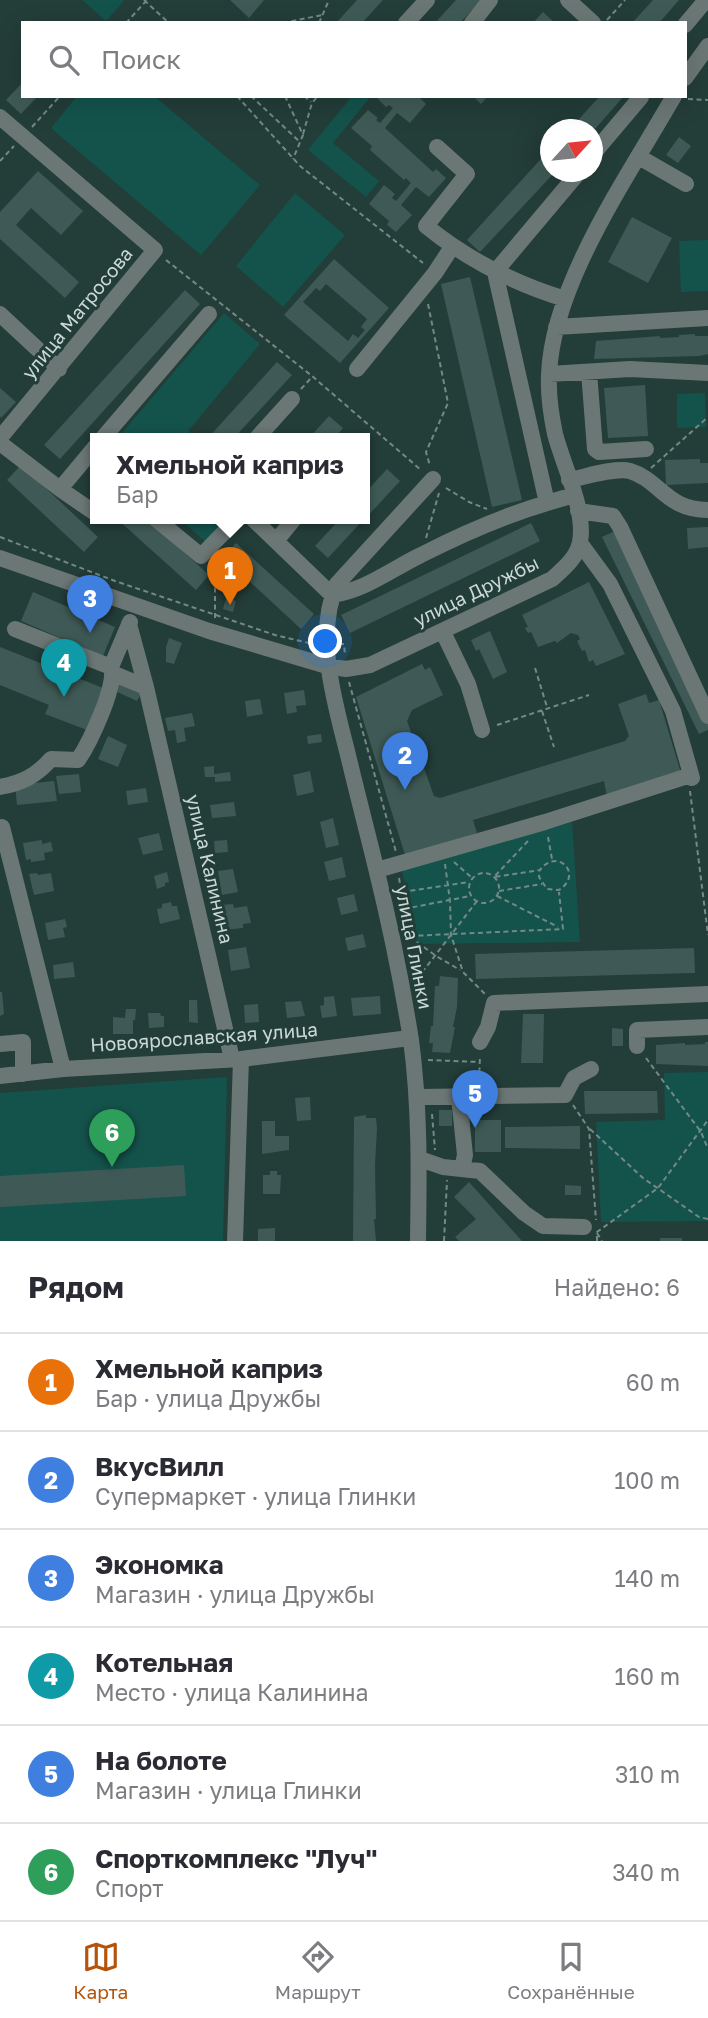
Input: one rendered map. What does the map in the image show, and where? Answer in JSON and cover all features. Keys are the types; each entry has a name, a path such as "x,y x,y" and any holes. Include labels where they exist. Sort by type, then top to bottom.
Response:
{"street":[{"path":"408,21 427,0"},
{"path":"474,21 490,0"},
{"path":"568,0 591,21"},
{"path":"687,23 706,0"},
{"path":"687,76 705,57"},
{"path":"603,143 640,98"},
{"path":"377,870 545,822 688,776 692,778 673,711 610,584 580,543 581,522 555,433 549,374 555,327 565,299 602,222 673,98"},
{"name":"улица Матросова","path":"0,117 155,250 0,440"},
{"path":"437,147 467,174 426,226 452,247 495,272 538,291 565,299"},
{"path":"639,157 685,184"},
{"path":"495,272 571,182"},
{"path":"358,369 435,273 452,247"},
{"path":"495,272 547,503"},
{"path":"0,314 59,369"},
{"path":"107,433 209,314"},
{"path":"555,327 708,318"},
{"path":"549,374 630,369 708,373"},
{"path":"589,372 594,449 599,452 646,449"},
{"path":"261,433 292,399"},
{"path":"0,440 90,510"},
{"path":"60,489 90,453"},
{"path":"258,524 332,594 349,593 420,555 505,516 574,496 628,471 641,477 678,504 696,510 708,510"},
{"path":"332,594 337,584 433,479"},
{"path":"574,496 613,516 620,527 708,716"},
{"path":"162,524 201,556 232,524"},
{"path":"276,541 290,524"},
{"name":"улица Дружбы","path":"0,558 209,631 327,666 346,669 370,665 551,579 565,568 580,543"},
{"name":"улица Глинки","path":"332,594 327,666 377,870 410,1038 420,1158 418,1241"},
{"path":"0,787 23,782 34,776 51,759 78,760 88,745 134,606"},
{"name":"улица Калинина","path":"129,624 237,1059 235,1241"},
{"path":"15,629 146,687"},
{"path":"443,632 468,684 482,730"},
{"path":"1,827 63,1069"},
{"path":"480,1042 488,1027 494,1003 708,994"},
{"path":"636,1046 637,1030 708,1027"},
{"name":"Новоярославская улица","path":"0,1076 63,1069 237,1059 410,1038"},
{"path":"0,1044 23,1042 23,1074"},
{"path":"417,1097 565,1095 574,1078 591,1069"},
{"path":"459,1097 465,1155 462,1169"},
{"path":"420,1158 443,1167 480,1171 524,1213 543,1226 591,1230"}],"path":[{"path":"129,21 146,0 167,21"},
{"path":"319,21 329,0"},
{"path":"606,21 625,0"},
{"path":"293,21 322,15"},
{"path":"239,98 293,160 435,273"},
{"path":"253,98 301,143"},
{"path":"286,98 303,135"},
{"path":"306,98 312,103"},
{"path":"293,160 301,143 312,103 316,98"},
{"path":"686,98 708,100"},
{"path":"155,250 312,376 433,479"},
{"path":"424,286 449,402 426,453 433,479"},
{"path":"292,399 312,376"},
{"path":"420,555 442,485 469,502 505,516"},
{"path":"0,537 115,581 275,635 328,644"},
{"path":"209,631 216,615 215,543"},
{"path":"535,668 547,708"},
{"path":"482,730 589,695"},
{"path":"542,710 554,747"},
{"path":"688,776 708,935"},
{"path":"545,822 552,860"},
{"path":"494,877 528,841"},
{"path":"443,852 472,878"},
{"path":"443,852 450,901 451,935 463,972"},
{"path":"552,860 561,862 568,868 570,877 566,885 553,891 542,884 540,870 545,863 552,860"},
{"path":"494,877 498,891 489,902 477,901 471,896 470,882 481,873 494,877 540,870"},
{"path":"401,892 470,882"},
{"path":"498,891 542,884"},
{"path":"494,1003 463,972 409,936 563,929 559,890"},
{"path":"404,909 471,896"},
{"path":"496,896 560,929"},
{"path":"704,896 708,898"},
{"path":"416,979 477,901"},
{"path":"478,1097 480,1042"},
{"path":"636,1046 701,1132 708,1149"},
{"path":"565,1095 589,1129 643,1178 699,1217 708,1219"},
{"path":"591,1230 658,1188 708,1120"},
{"path":"589,1129 591,1230 597,1241"},
{"path":"591,1230 602,1241"}],"shaded area":[{"path":"82,0 122,0 124,1 106,21"},
{"path":"75,98 156,98 260,185 201,255 51,128"},
{"path":"350,98 369,98 333,143 379,181 366,197 308,150"},
{"path":"295,193 345,235 283,307 236,266"},
{"path":"708,240 708,291 681,292 679,241"},
{"path":"224,313 260,344 189,430 189,433 122,433"},
{"path":"705,393 706,427 677,428 677,394"},
{"path":"185,524 224,524 207,543"},
{"path":"572,822 580,942 416,944 402,870"},
{"path":"708,1072 708,1221 601,1222 596,1122 665,1120 664,1073"},
{"path":"227,1077 223,1241 0,1241 0,1093"}],"building":[{"path":"230,0 264,0 249,18"},
{"path":"357,0 383,0 364,21 338,21"},
{"path":"456,0 481,0 462,21 437,21"},
{"path":"653,0 679,0 661,21 634,21"},
{"path":"543,12 553,21 535,21"},
{"path":"21,84 21,98 36,98 21,114 6,100"},
{"path":"377,98 420,98 426,104 410,123 397,113 385,128 433,172 436,169 446,178 429,197 416,187 401,205 412,215 396,232 387,225 389,221 369,204 384,185 395,194 392,198 396,201 411,183 370,150 372,146 351,128 368,110 380,123 393,108 389,105 386,107"},
{"path":"475,98 486,98 481,104"},
{"path":"598,98 622,98 603,120 579,119"},
{"path":"679,137 691,146 678,163 666,155"},
{"path":"540,160 540,182 546,182 480,252 467,240"},
{"path":"38,171 83,211 61,235 31,208 16,225 79,282 65,298 0,239 0,212"},
{"path":"632,217 672,238 648,283 608,262"},
{"path":"334,259 389,308 340,363 284,315","holes":["326,284 367,319 361,327 365,330 358,338 353,334 348,341 303,302 316,288 320,291"]},
{"path":"470,277 522,500 492,507 441,284"},
{"path":"185,290 200,304 60,459 44,445"},
{"path":"695,334 708,336 708,354 594,359 596,341"},
{"path":"277,362 292,375 239,433 212,433"},
{"path":"645,385 648,436 608,438 604,388"},
{"path":"0,388 16,402 1,418 0,416"},
{"path":"329,416 343,428 339,433 313,433"},
{"path":"700,459 700,463 708,463 708,483 666,485 665,460"},
{"path":"21,465 98,537 84,552 7,480"},
{"path":"387,469 400,481 370,514 370,488"},
{"path":"531,523 540,541 350,633 341,615"},
{"path":"123,524 153,524 209,575 196,590"},
{"path":"335,524 359,524 328,558 315,546"},
{"path":"708,527 708,547 688,549 687,528"},
{"path":"615,531 708,721 708,730 699,734 602,537"},
{"path":"236,543 314,614 301,629 223,557"},
{"path":"589,582 625,654 596,666 593,660 589,662 585,650 582,651 577,641 580,639 578,635 571,633 557,643 555,641 538,647 531,632 528,633 525,628 528,627 522,615"},
{"path":"33,592 115,627 103,656 21,621"},
{"path":"226,598 236,601 233,612 223,609"},
{"path":"490,631 507,672 493,679 479,649 476,651 471,640"},
{"path":"169,638 182,643 174,664 166,662"},
{"path":"0,647 103,688 87,730 45,714 49,705 0,685"},
{"path":"422,664 425,670 430,667 443,695 412,710 407,721 434,796 440,798 625,741 629,736 618,704 646,694 649,703 659,700 681,773 607,796 604,781 473,820 477,833 406,858 356,697"},
{"path":"118,680 142,692 137,701 113,690"},
{"path":"304,690 306,705 296,706 297,712 287,714 284,693"},
{"path":"260,699 263,714 247,717 245,701"},
{"path":"192,713 195,726 184,728 186,741 177,743 175,730 168,731 165,718"},
{"path":"321,734 322,742 308,744 307,736"},
{"path":"108,736 127,745 118,767 98,759"},
{"path":"214,766 214,774 230,772 231,781 215,782 215,777 205,777 204,767"},
{"path":"310,771 314,792 297,796 293,775"},
{"path":"79,774 81,792 59,794 56,776"},
{"path":"54,781 57,801 17,805 15,785"},
{"path":"146,788 148,802 128,805 126,791"},
{"path":"234,802 236,816 212,818 210,805"},
{"path":"333,818 339,845 326,848 320,822"},
{"path":"159,833 163,850 143,855 138,838"},
{"path":"42,840 42,844 51,842 53,851 44,853 45,860 26,860 23,843"},
{"path":"227,840 228,852 215,853 214,841"},
{"path":"342,857 346,877 329,881 324,862"},
{"path":"233,869 238,892 222,895 218,871"},
{"path":"167,872 169,882 157,889 154,876"},
{"path":"51,873 54,891 34,895 29,874"},
{"path":"354,894 358,911 341,915 337,898"},
{"path":"171,902 172,906 177,906 180,919 160,924 157,909 162,908 162,904"},
{"path":"233,904 234,908 247,906 251,923 243,924 243,928 224,930 221,905"},
{"path":"65,919 65,937 48,940 45,923"},
{"path":"363,934 366,947 348,951 345,938"},
{"path":"246,947 250,968 231,971 228,950"},
{"path":"694,948 695,973 476,979 475,954"},
{"path":"73,962 75,977 54,979 53,965"},
{"path":"440,976 458,978 455,1027 450,1053 432,1052 433,1043 429,1043 433,1026 435,986 439,986"},
{"path":"0,992 4,1014 0,1016"},
{"path":"334,996 337,1016 322,1018 320,1006 324,1005 324,997"},
{"path":"380,996 381,1014 353,1016 351,998"},
{"path":"189,1000 197,1000 198,1023 189,1022"},
{"path":"301,1001 305,1016 287,1018 285,1002"},
{"path":"258,1004 259,1022 245,1023 244,1005"},
{"path":"126,1009 136,1009 133,1034 113,1034 113,1017 125,1018"},
{"path":"148,1013 160,1013 164,1016 164,1027 149,1028"},
{"path":"523,1014 544,1014 543,1063 521,1063"},
{"path":"612,1028 623,1029 623,1046 612,1046"},
{"path":"708,1042 708,1066 656,1064 656,1045"},
{"path":"584,1091 657,1091 658,1113 585,1114"},
{"path":"310,1097 311,1120 297,1121 295,1098"},
{"path":"439,1110 452,1110 452,1126 439,1126"},
{"path":"366,1115 366,1118 376,1118 377,1128 374,1219 376,1241 353,1241 354,1117"},
{"path":"475,1120 501,1120 501,1152 475,1152"},
{"path":"262,1121 275,1121 275,1136 289,1136 289,1150 262,1154"},
{"path":"580,1126 580,1149 505,1148 505,1127"},
{"path":"184,1165 186,1196 0,1207 0,1176"},
{"path":"270,1171 277,1171 277,1175 281,1175 280,1194 263,1194 263,1175 270,1175"},
{"path":"469,1182 522,1241 459,1241 455,1237 476,1219 454,1197"},
{"path":"565,1185 581,1186 581,1195 565,1195"},
{"path":"275,1228 275,1241 258,1241 258,1229"},
{"path":"660,1238 682,1238 682,1241 660,1241"}],"place":[{"name":"Хмельной каприз","path":"230,605"},
{"name":"Экономка","path":"90,633"},
{"name":"Котельная","path":"64,697"},
{"name":"ВкусВилл","path":"405,790"},
{"name":"На болоте","path":"475,1128"},
{"name":"Спорткомплекс \"Луч\"","path":"112,1167"}]}
